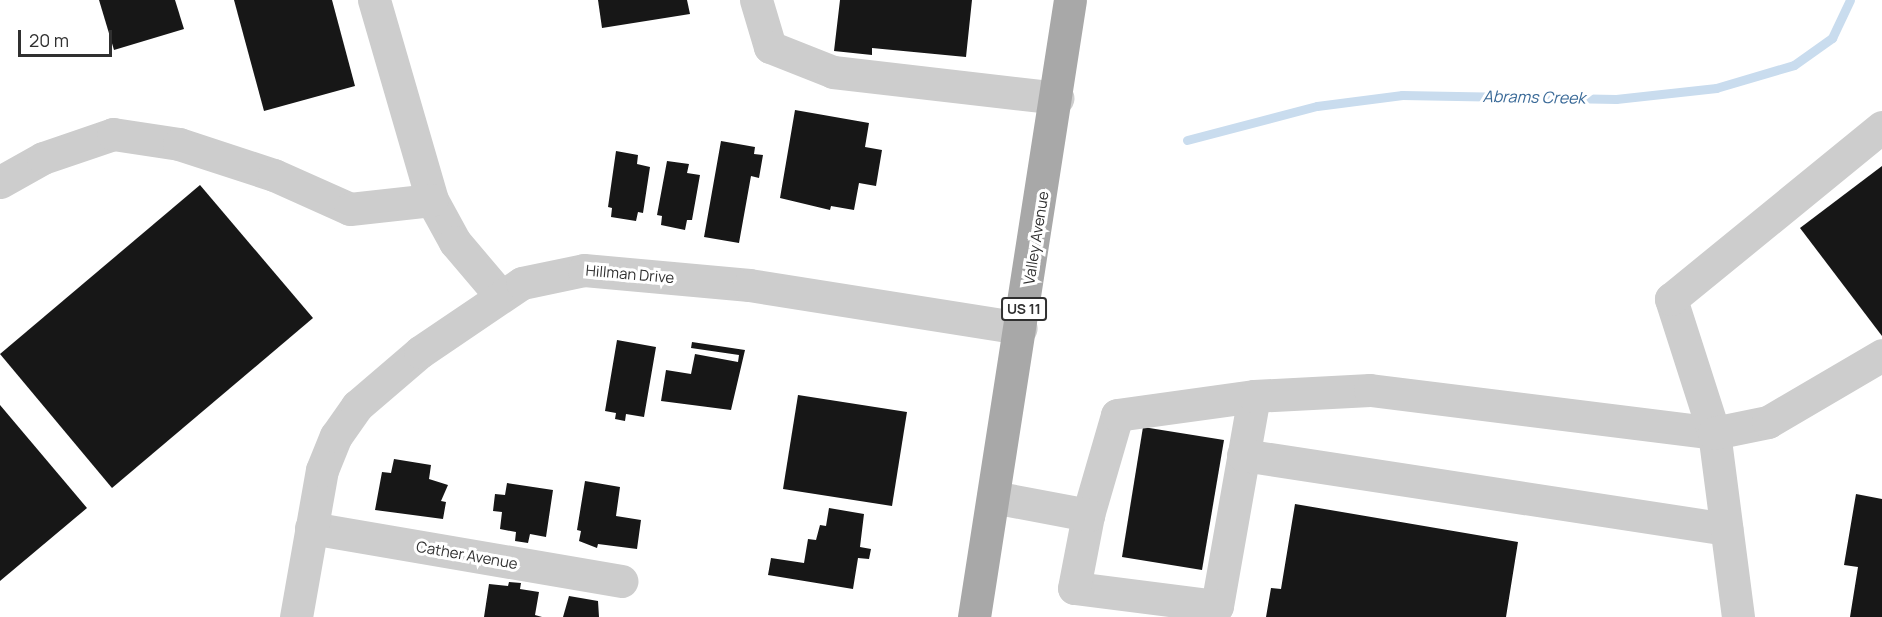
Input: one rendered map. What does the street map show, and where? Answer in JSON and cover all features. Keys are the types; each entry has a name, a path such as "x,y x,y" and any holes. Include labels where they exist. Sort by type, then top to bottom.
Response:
{"main road":[{"name":"Valley Avenue","path":"974,617 1058,98 1070,0"}],"street":[{"path":"374,0 432,200 455,242 500,295"},
{"path":"756,0 770,47 833,72 1058,98"},
{"path":"1738,617 1714,433 1671,299 1882,127"},
{"path":"0,183 43,158 113,134 179,144 274,175 350,209 432,200"},
{"name":"Hillman Drive","path":"296,617 322,470 336,436 357,406 420,352 500,295 556,273 584,270 749,285 1021,328"},
{"path":"1254,396 1217,606 1074,588 1088,515 1117,415 1254,396 1398,392 1714,433 1768,422 1882,355"},
{"path":"1244,454 1726,529"},
{"path":"993,497 1088,515"},
{"name":"Cather Avenue","path":"311,528 622,581"}],"building":[{"path":"99,0 175,0 184,29 114,50"},
{"path":"234,0 332,0 355,86 264,111"},
{"path":"598,0 687,0 690,14 602,28"},
{"path":"840,0 972,0 966,57 872,48 872,55 834,51"},
{"path":"795,110 869,123 865,147 882,150 876,186 859,183 854,210 831,206 830,210 780,198"},
{"path":"721,141 755,147 754,154 763,155 759,178 751,176 739,243 704,237"},
{"path":"616,151 638,155 637,164 650,167 643,213 638,212 636,221 611,217 612,208 608,207"},
{"path":"667,161 689,164 687,173 700,175 692,220 687,220 685,230 661,225 662,216 657,215"},
{"path":"1882,166 1882,336 1800,228"},
{"path":"200,185 313,318 112,488 0,354"},
{"path":"617,340 656,347 644,417 626,414 625,421 615,419 616,413 605,411"},
{"path":"692,342 745,350 731,410 661,401 666,370 691,374 695,354 738,362 739,355 691,348"},
{"path":"798,395 907,412 892,506 783,489"},
{"path":"0,405 87,508 0,581"},
{"path":"1143,427 1224,440 1202,570 1122,557"},
{"path":"394,459 431,465 429,479 448,485 441,501 446,502 443,519 375,510 382,472 391,473"},
{"path":"585,481 620,487 616,516 641,520 637,549 598,544 597,548 579,541 581,531 577,530"},
{"path":"507,483 553,490 546,537 530,534 528,543 515,541 516,532 500,529 502,512 493,511 495,494 505,495"},
{"path":"1856,494 1882,499 1882,617 1850,617 1858,567 1844,565"},
{"path":"1295,504 1518,542 1506,617 1266,617 1271,588 1281,589"},
{"path":"829,508 864,514 860,547 871,549 869,559 858,558 853,589 768,575 771,558 804,563 808,539 816,540 820,525 826,526"},
{"path":"509,582 521,583 520,589 539,592 535,615 542,617 484,617 489,584 508,586"},
{"path":"569,596 598,601 599,617 563,617"}],"waterway":[{"name":"Abrams Creek","path":"1187,140 1317,106 1402,95 1616,99 1716,88 1794,65 1832,38 1850,0"}]}
